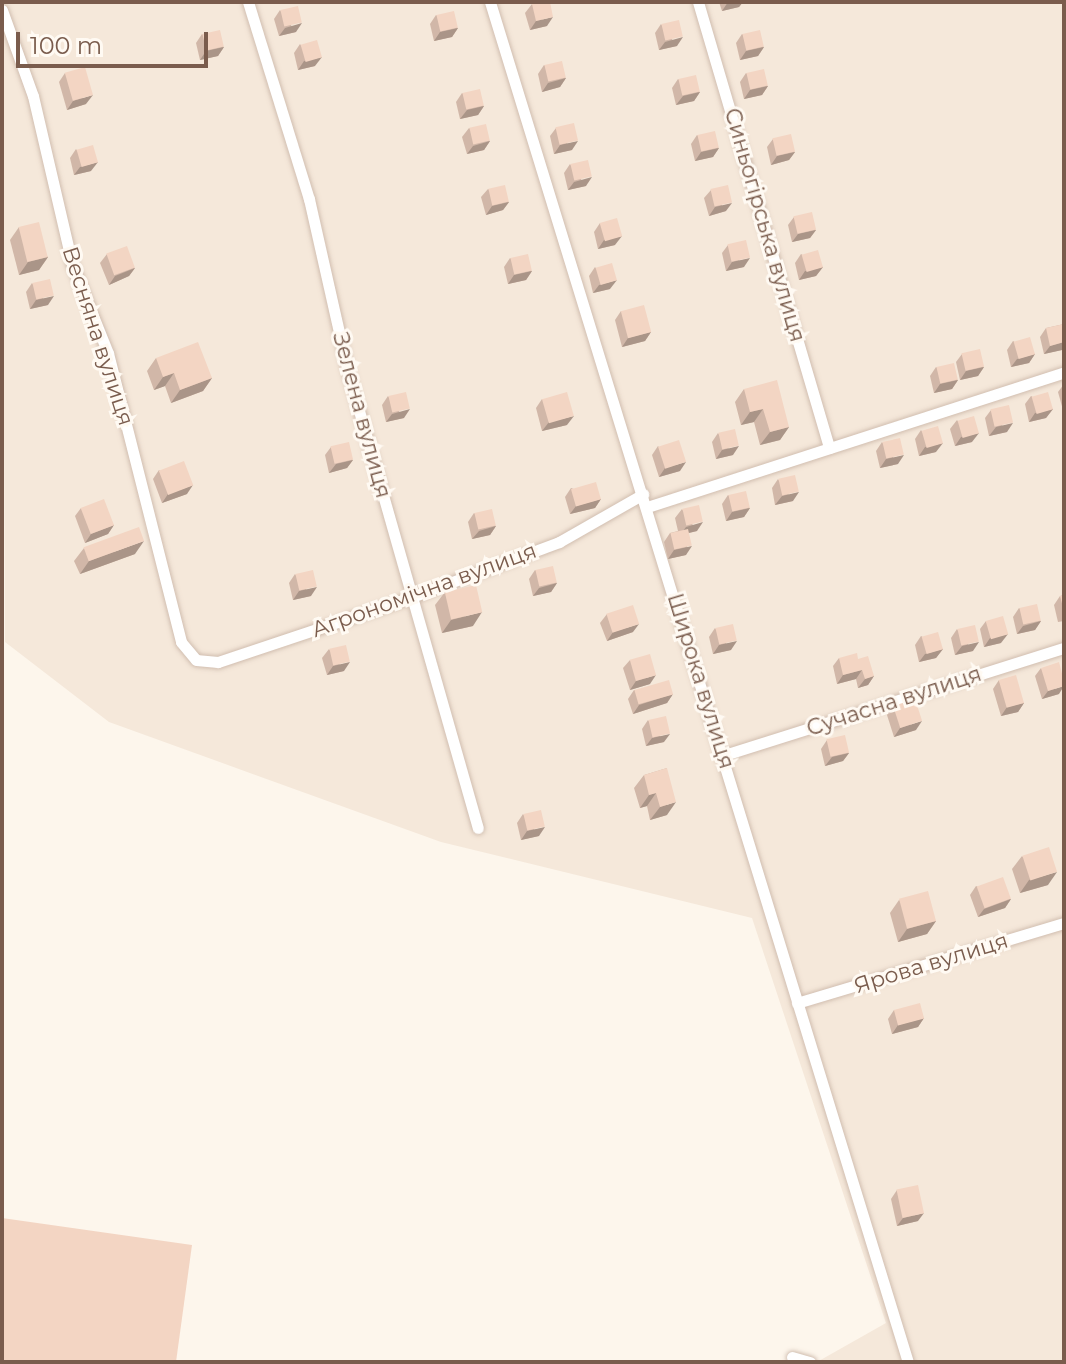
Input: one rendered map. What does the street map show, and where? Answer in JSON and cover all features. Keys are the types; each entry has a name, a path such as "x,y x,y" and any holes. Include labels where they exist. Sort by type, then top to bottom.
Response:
{"street":[{"name":"Зелена вулиця","path":"248,2 309,199 348,372 478,828"},
{"name":"Широка вулиця","path":"490,2 724,755 908,1362"},
{"name":"Синьогірська вулиця","path":"698,2 829,448"},
{"name":"Весняна вулиця","path":"2,10 33,96 72,264 108,353 181,642 196,660"},
{"path":"647,507 1064,372"},
{"name":"Агрономічна вулиця","path":"196,660 218,662 412,597 559,542 643,494"},
{"name":"Сучасна вулиця","path":"724,755 1064,648"},
{"name":"Ярова вулиця","path":"797,1003 1064,923"},
{"path":"792,1357 810,1362"}],"shaded area":[{"path":"2,2 1064,2 1064,1362 817,1362 886,1323 752,918 441,842 109,722 5,642"}],"building":[{"path":"550,2 553,17 536,21 532,4"},
{"path":"298,6 302,23 284,27 280,10"},
{"path":"454,11 458,28 440,32 436,15"},
{"path":"679,20 683,37 665,41 661,24"},
{"path":"220,30 224,47 206,51 202,34"},
{"path":"760,30 764,47 746,51 742,34"},
{"path":"317,40 322,57 306,62 301,45"},
{"path":"562,61 566,78 548,82 544,65"},
{"path":"85,67 93,95 73,101 65,73"},
{"path":"764,69 768,86 750,90 746,73"},
{"path":"696,75 700,92 682,96 678,79"},
{"path":"480,89 484,106 466,110 462,93"},
{"path":"574,123 578,141 560,145 555,127"},
{"path":"486,124 490,141 473,144 469,128"},
{"path":"715,131 719,148 701,152 697,135"},
{"path":"791,134 795,152 777,156 772,138"},
{"path":"93,145 98,162 82,167 77,150"},
{"path":"588,160 592,177 574,181 570,164"},
{"path":"505,185 509,202 492,205 488,189"},
{"path":"728,185 732,203 715,207 710,189"},
{"path":"812,212 816,230 798,234 793,216"},
{"path":"617,218 622,236 605,241 600,223"},
{"path":"39,222 48,257 27,262 19,227"},
{"path":"746,240 750,258 732,262 727,244"},
{"path":"127,246 135,268 114,275 106,254"},
{"path":"818,250 823,267 807,272 802,255"},
{"path":"528,254 532,271 514,275 510,258"},
{"path":"612,263 617,280 601,285 596,268"},
{"path":"50,279 54,296 36,300 32,283"},
{"path":"644,305 651,332 628,338 621,311"},
{"path":"1064,324 1064,342 1050,346 1046,328"},
{"path":"1030,337 1035,354 1019,359 1014,342"},
{"path":"198,342 212,378 180,390 174,373 163,377 156,358"},
{"path":"980,349 984,367 966,371 961,353"},
{"path":"954,363 958,380 940,384 936,367"},
{"path":"777,380 789,427 770,432 763,409 750,412 744,389"},
{"path":"406,392 410,409 392,413 388,396"},
{"path":"567,392 574,416 549,423 542,399"},
{"path":"1048,392 1053,409 1037,414 1032,397"},
{"path":"1009,405 1013,423 995,427 990,409"},
{"path":"974,416 979,433 963,438 958,421"},
{"path":"938,426 943,443 927,448 922,431"},
{"path":"735,429 739,446 722,449 718,433"},
{"path":"900,438 904,455 886,459 882,442"},
{"path":"679,440 686,462 665,469 658,447"},
{"path":"349,442 353,460 335,464 330,446"},
{"path":"184,461 193,485 168,495 159,471"},
{"path":"795,475 799,492 782,495 778,479"},
{"path":"596,482 601,499 576,506 571,489"},
{"path":"746,491 750,508 732,512 728,495"},
{"path":"104,499 114,525 91,534 81,508"},
{"path":"699,505 703,522 686,525 682,509"},
{"path":"492,509 496,526 478,530 474,513"},
{"path":"139,527 144,541 89,561 84,547"},
{"path":"688,529 692,546 674,550 670,533"},
{"path":"553,566 557,583 539,587 535,570"},
{"path":"313,570 317,587 299,591 295,574"},
{"path":"476,585 482,612 451,619 445,592"},
{"path":"1037,604 1041,621 1023,625 1019,608"},
{"path":"633,605 639,624 613,633 606,614"},
{"path":"1003,616 1008,634 991,639 986,621"},
{"path":"733,624 737,641 719,645 715,628"},
{"path":"975,625 979,642 961,646 957,629"},
{"path":"938,632 943,649 927,654 922,637"},
{"path":"346,645 350,662 333,665 329,649"},
{"path":"857,653 858,659 868,656 874,676 865,679 862,670 843,675 839,658"},
{"path":"650,654 656,675 636,681 630,660"},
{"path":"1059,662 1064,686 1048,691 1041,668"},
{"path":"1016,675 1024,703 1007,708 999,680"},
{"path":"669,680 673,694 639,704 634,690"},
{"path":"915,699 922,721 900,728 893,706"},
{"path":"666,716 670,734 653,738 648,720"},
{"path":"845,735 849,753 831,757 826,739"},
{"path":"667,768 676,802 660,807 656,793 649,795 644,775"},
{"path":"541,810 545,827 527,831 523,814"},
{"path":"1049,847 1057,872 1030,880 1022,856"},
{"path":"1003,877 1011,899 985,908 977,887"},
{"path":"928,891 936,921 907,929 899,899"},
{"path":"920,1003 924,1018 898,1025 894,1010"},
{"path":"918,1185 924,1213 903,1218 896,1190"},
{"path":"2,1218 192,1245 176,1362 2,1362"}]}
